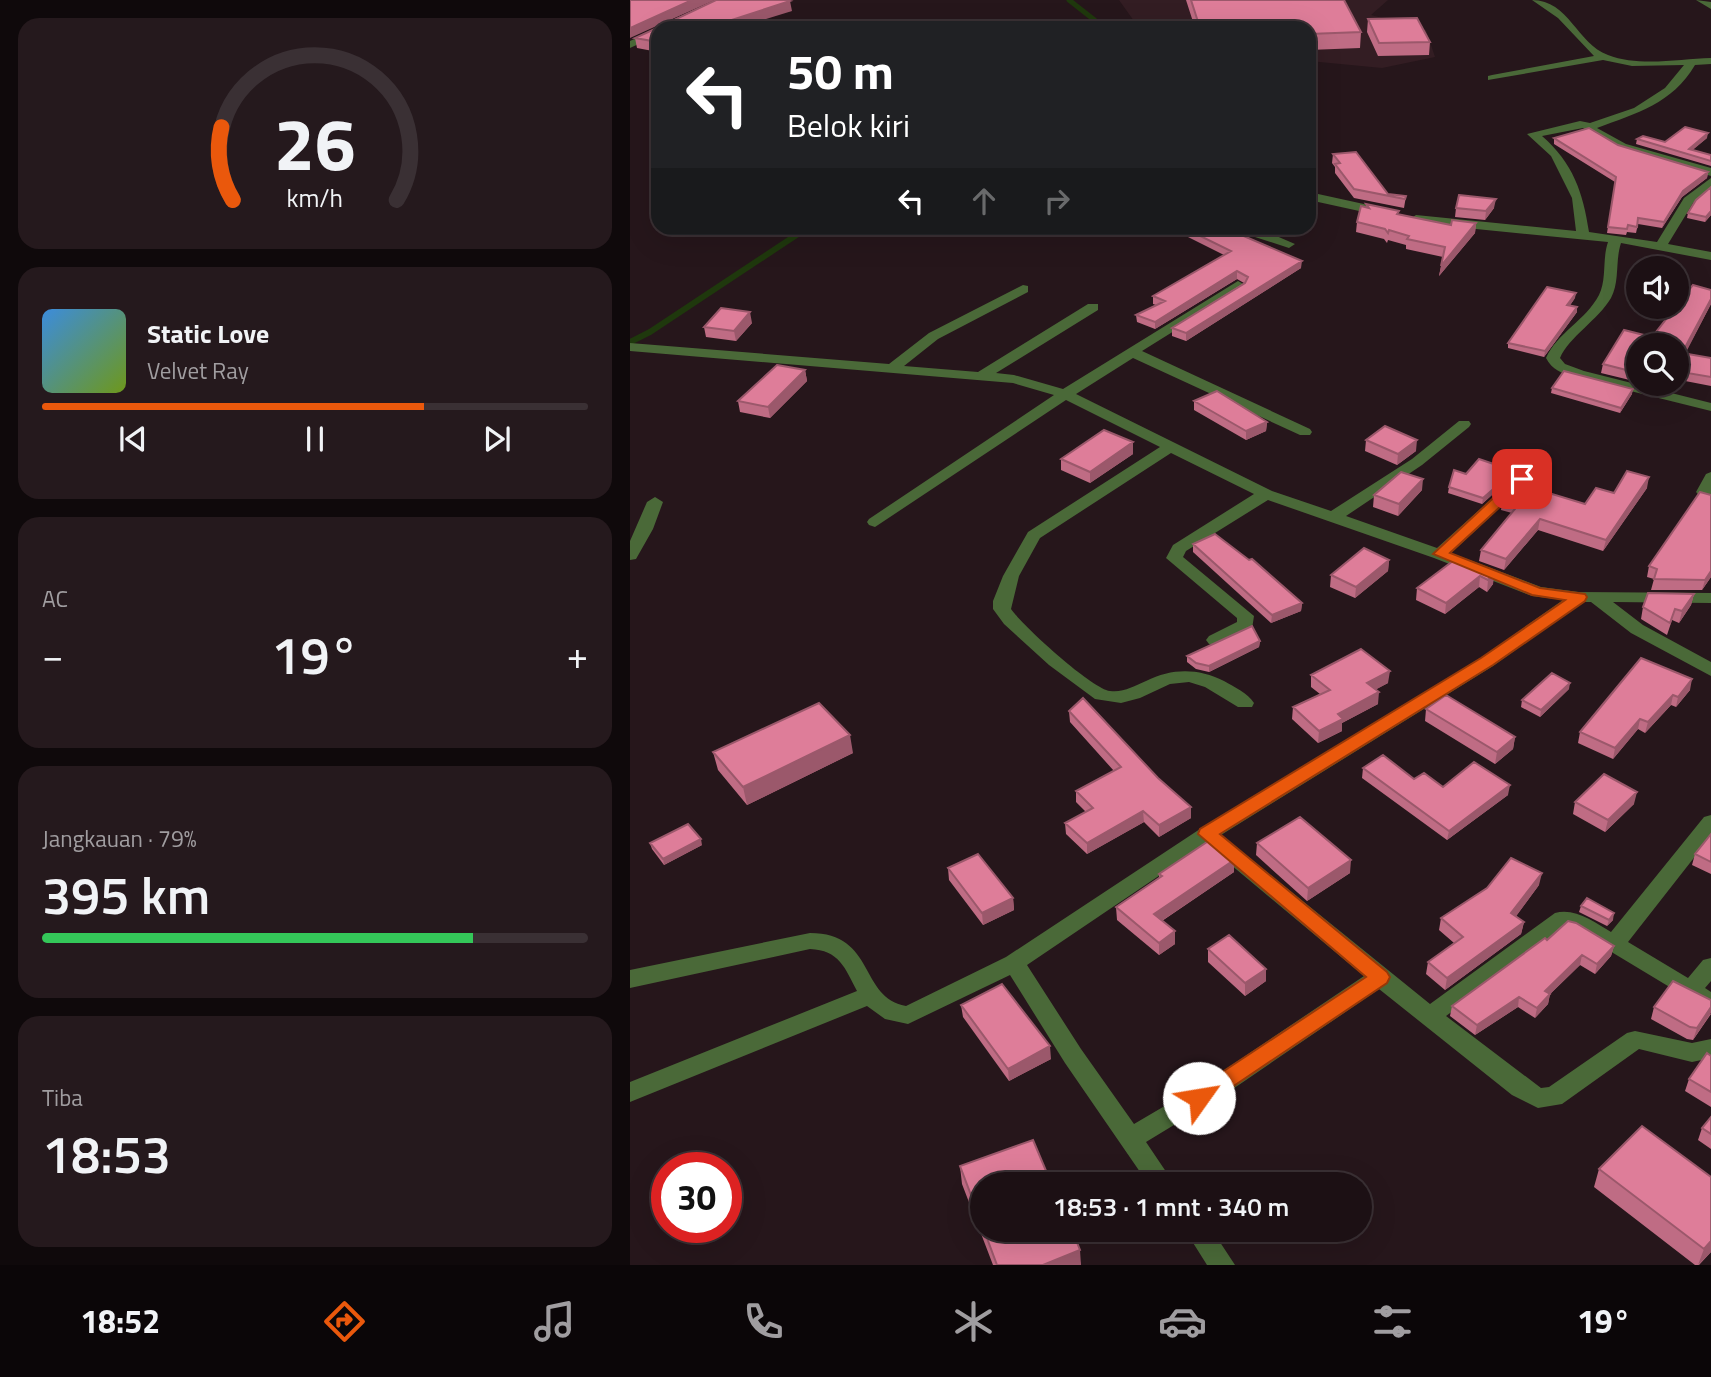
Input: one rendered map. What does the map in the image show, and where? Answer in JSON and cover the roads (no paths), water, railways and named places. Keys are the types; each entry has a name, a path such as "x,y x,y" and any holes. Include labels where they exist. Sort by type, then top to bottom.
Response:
{"street":[{"path":"1537,0 1548,4 1564,16 1594,52 1604,57 1625,61 1711,61"},
{"path":"1701,0 1711,6"},
{"path":"630,45 651,34"},
{"path":"1492,78 1604,57"},
{"path":"1590,126 1629,114 1662,97 1692,61"},
{"path":"1583,237 1578,198 1556,154 1533,134 1580,124 1590,126 1622,146 1711,172"},
{"path":"1661,245 1688,201 1711,181"},
{"path":"1316,198 1443,223 1616,239 1711,256"},
{"path":"1264,235 1289,244"},
{"path":"1616,239 1612,246 1608,290 1598,306 1556,351 1553,358 1555,363 1579,374 1711,407"},
{"path":"875,522 1065,394 1238,285"},
{"path":"893,369 899,360 918,346 1023,289"},
{"path":"983,375 1093,306"},
{"path":"630,347 983,375 1028,382 1065,394 1266,494 1440,554 1538,592 1587,597 1711,598"},
{"path":"1132,352 1305,432"},
{"path":"1332,518 1417,462 1464,424"},
{"path":"1170,447 1034,535 1012,576 1002,601 1002,609 1010,620 1098,695 1126,696 1176,676 1195,676 1213,682 1245,703"},
{"path":"1440,554 1543,460"},
{"path":"1711,477 1704,492 1711,499"},
{"path":"1215,640 1246,625 1245,616 1174,558 1174,555 1180,548 1266,494"},
{"path":"630,555 645,529 655,502"},
{"path":"1587,597 1637,629 1711,670"},
{"path":"630,979 810,941 827,941 840,947 870,995 896,1015 908,1015 1014,963 1207,834 1487,662 1587,597"},
{"path":"1614,944 1711,822"},
{"path":"1207,834 1380,977 1520,1087 1538,1098 1554,1097 1635,1040 1646,1039 1693,1053 1711,1048"},
{"path":"1431,1015 1558,920 1581,923 1711,1003"},
{"path":"1014,963 1073,1056 1154,1172"},
{"path":"1691,990 1711,966"},
{"path":"1130,1139 1222,1084 1380,977"},
{"path":"630,1093 870,995"},
{"path":"1206,1242 1222,1265"}],"waterway":[{"path":"1069,0 1096,21"},
{"path":"630,342 650,332 796,235"}]}
